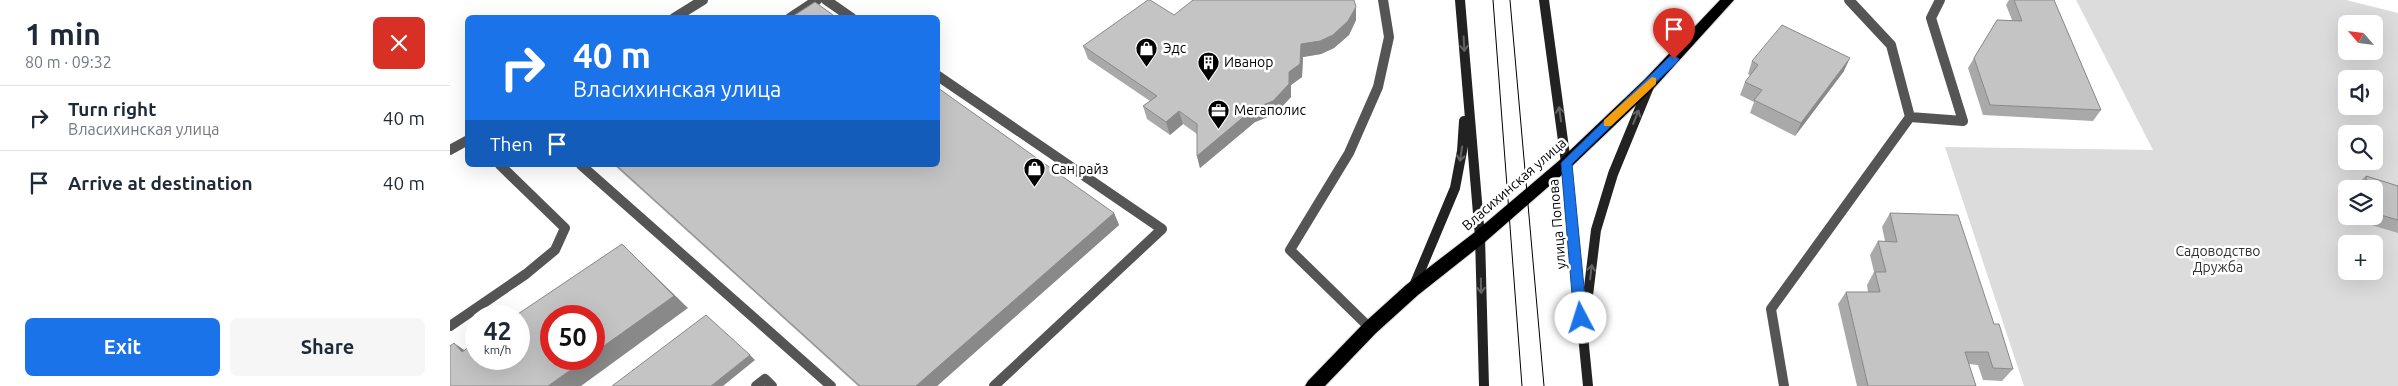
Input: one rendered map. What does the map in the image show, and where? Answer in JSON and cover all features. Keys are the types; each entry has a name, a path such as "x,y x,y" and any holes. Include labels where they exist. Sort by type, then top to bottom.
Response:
{"highway":[{"name":"Власихинская улица","path":"1314,386 1370,328 1412,290 1480,237 1566,163 1650,83 1728,0"}],"main road":[{"path":"1460,0 1480,237 1484,386"},
{"name":"улица Попова","path":"1544,0 1566,163 1588,386"},
{"path":"1582,338 1596,230 1613,174 1650,83"},
{"path":"1412,290 1455,188 1462,151 1466,88"}],"street":[{"path":"679,15 704,0"},
{"path":"795,15 818,0"},
{"path":"826,0 848,15"},
{"path":"1370,328 1290,250 1349,153 1378,87 1389,37 1383,0"},
{"path":"1849,0 1891,45 1910,117"},
{"path":"1910,117 1963,121 1931,18 1940,0"},
{"path":"940,77 1162,230 999,385"},
{"path":"1784,386 1771,310 1910,117"},
{"path":"450,150 465,142"},
{"path":"450,326 526,274 556,250 565,228 502,167"},
{"path":"583,167 831,386"},
{"path":"756,386 765,379 772,386"}],"green space":[{"name":"Садоводство Дружба","path":"2076,0 2346,0 2398,13 2398,386 2024,386 1945,147 2153,150"}],"building":[{"name":"Иванор","path":"1148,0 1174,15 1193,0 1354,0 1356,7 1348,21 1333,35 1320,41 1301,44 1300,64 1289,72 1289,84 1273,101 1253,109 1197,156 1197,124 1179,111 1166,122 1143,106 1157,96 1083,46"},
{"path":"2014,0 2054,0 2101,110 1990,105 1974,58 1997,20 2022,21"},
{"path":"815,2 833,15 795,15"},
{"path":"1782,25 1850,58 1801,123 1754,100 1762,90 1745,82 1758,65 1752,61"},
{"path":"940,89 1114,213 916,386 860,386 618,167 940,167"},
{"path":"2366,176 2379,180 2366,180"},
{"path":"2383,181 2398,186 2398,220 2383,216"},
{"path":"1890,213 1958,215 1994,324 1999,324 2013,369 1993,368 1988,352 1965,352 1976,386 1868,386 1846,292 1880,292 1875,272 1886,272 1878,241 1897,242"},
{"path":"622,244 674,296 605,345 605,305 540,305 540,370 571,370 548,386 450,386 450,346 454,343 462,352 465,350 465,370 530,370 530,306"},
{"path":"706,315 750,355 711,386 612,386"}],"tram line":[{"path":"1493,0 1522,386"},
{"path":"1510,0 1544,386"}],"slow traffic":[{"path":"1608,123 1652,81"}],"place":[{"name":"Эдс","path":"1147,67"},
{"name":"Иванор","path":"1208,81"},
{"name":"Мегаполис","path":"1218,129"},
{"name":"Сан райз","path":"1035,188"}],"route":[{"path":"1581,318 1566,163 1674,59"}]}
